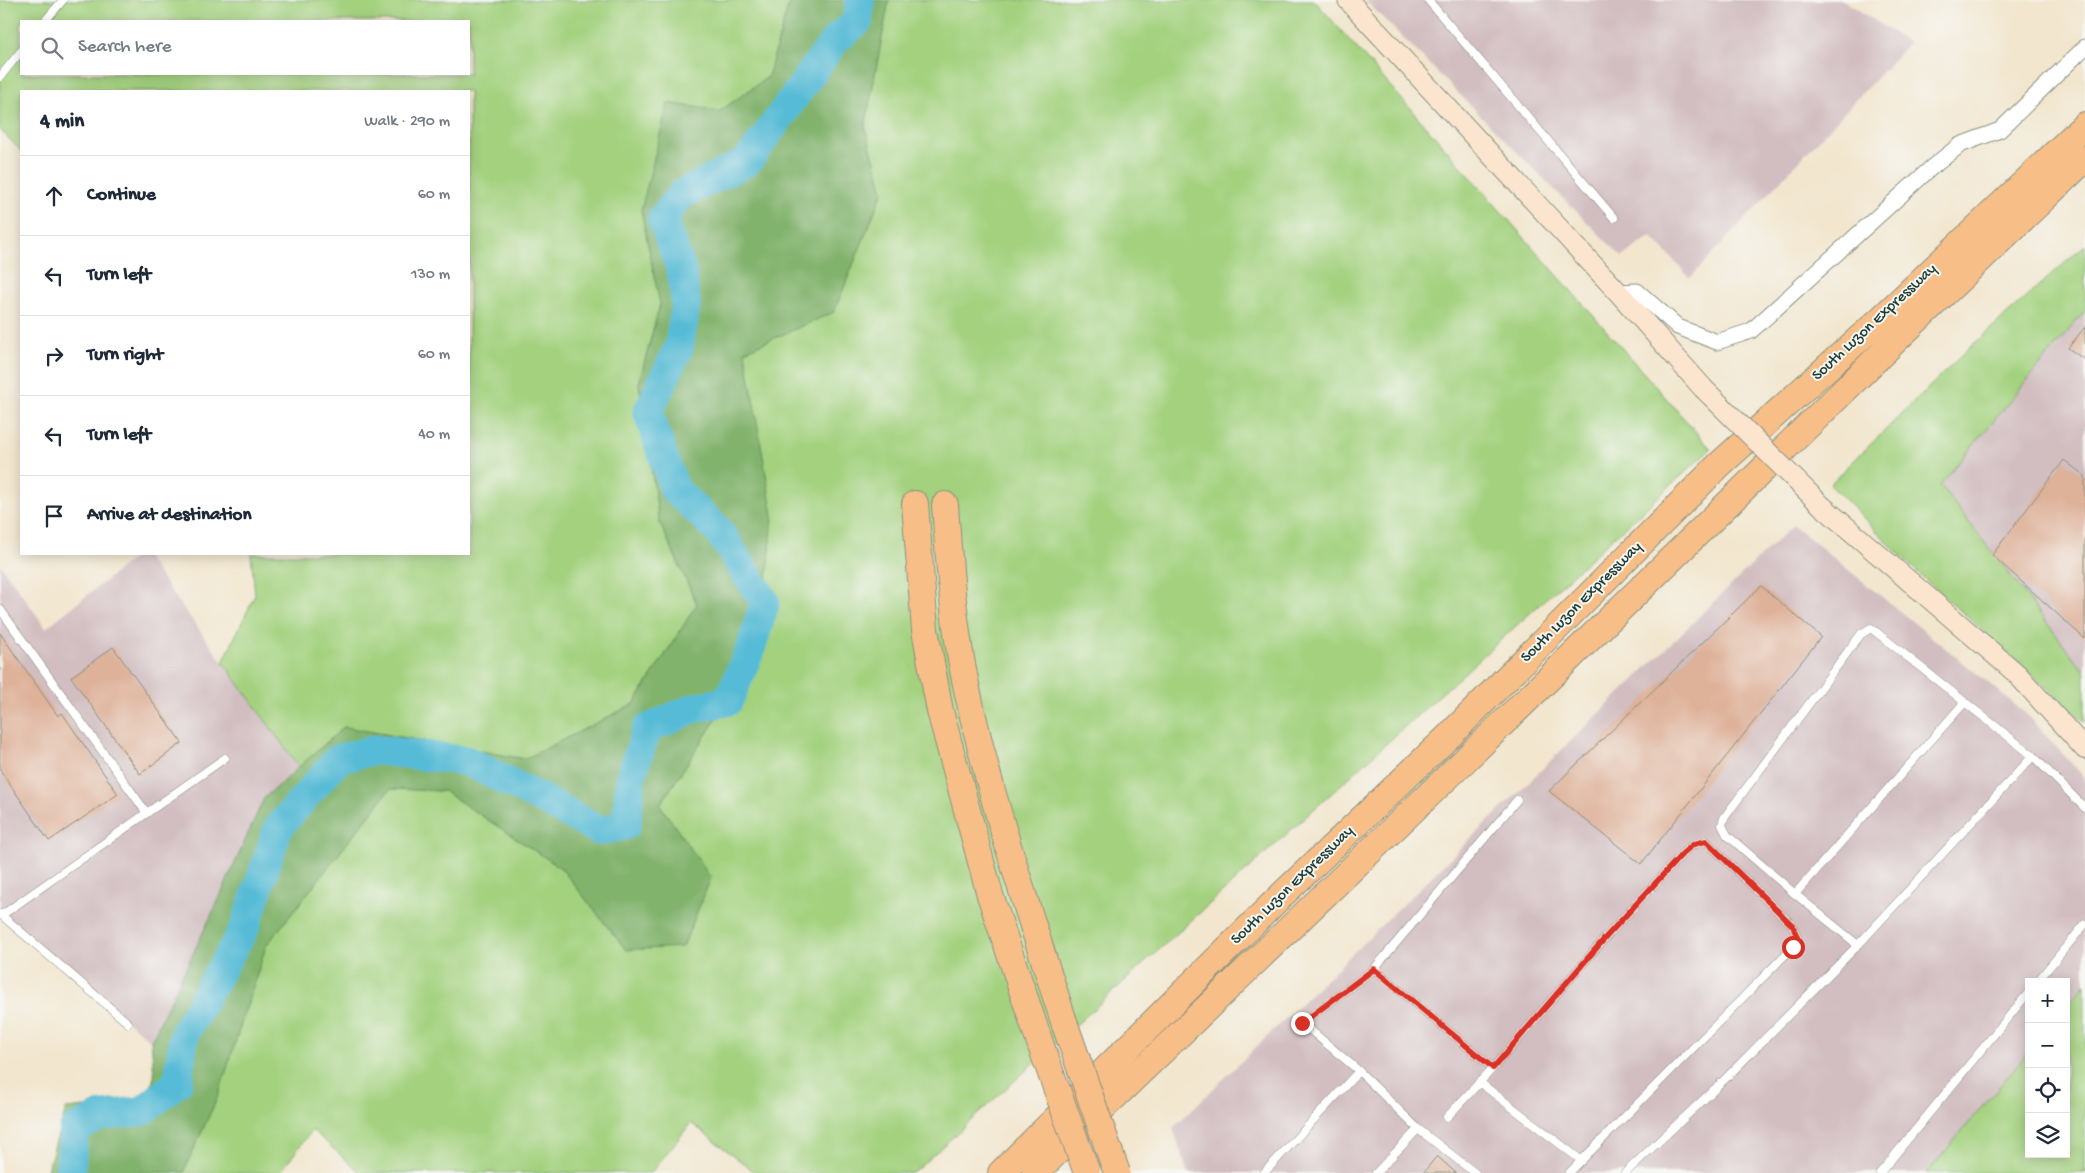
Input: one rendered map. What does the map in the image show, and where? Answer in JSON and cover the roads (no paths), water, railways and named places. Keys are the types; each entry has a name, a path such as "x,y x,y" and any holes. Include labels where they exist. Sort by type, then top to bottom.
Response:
{"highway":[{"name":"South Luzon Expressway","path":"1001,1173 1283,894 1457,728 1720,465 1880,320 2085,125"},
{"name":"South Luzon Expressway","path":"1035,1173 1486,740 1900,336 2085,159"},
{"path":"915,504 925,630 940,711 990,895 1041,1046 1087,1173"},
{"path":"945,505 953,612 964,676 990,780 1065,1025 1116,1173"}],"street":[{"path":"1348,0 1618,292 1703,388 1822,506 2016,673 2085,748"},
{"path":"1618,292 1637,291 1678,327 1717,342 1751,331 1931,168 1960,145 2000,130 2085,47"}],"lane":[{"path":"46,20 62,0"},
{"path":"1428,0 1614,218"},
{"path":"0,77 20,52"},
{"path":"0,609 146,812"},
{"path":"1858,945 1727,835 1722,825 1724,818 1861,634 1871,628 2033,756 2085,808"},
{"path":"1795,894 1964,703"},
{"path":"1625,1173 1718,1086 1858,945 2033,756"},
{"path":"128,1022 1,914 225,758"},
{"path":"1475,1173 1418,1129 1360,1071 1302,1023 1374,969 1518,800"},
{"path":"1447,1117 1493,1068 1606,937 1683,853 1694,844 1706,841 1793,926 1797,937 1793,947 1569,1173"},
{"path":"2041,978 2085,924"},
{"path":"1374,969 1493,1068"},
{"path":"1880,1173 2025,997"},
{"path":"1264,1173 1360,1071"},
{"path":"1479,1082 1582,1161"},
{"path":"1376,1173 1418,1129"}],"waterway":[{"path":"70,1173 74,1130 100,1116 143,1111 178,1082 184,1034 245,927 278,828 338,759 375,750 467,761 600,831 626,825 631,776 647,729 694,708 728,701 751,648 765,602 718,530 675,490 648,412 679,347 686,303 681,269 662,219 682,194 748,161 835,40 858,21 860,0"}]}
